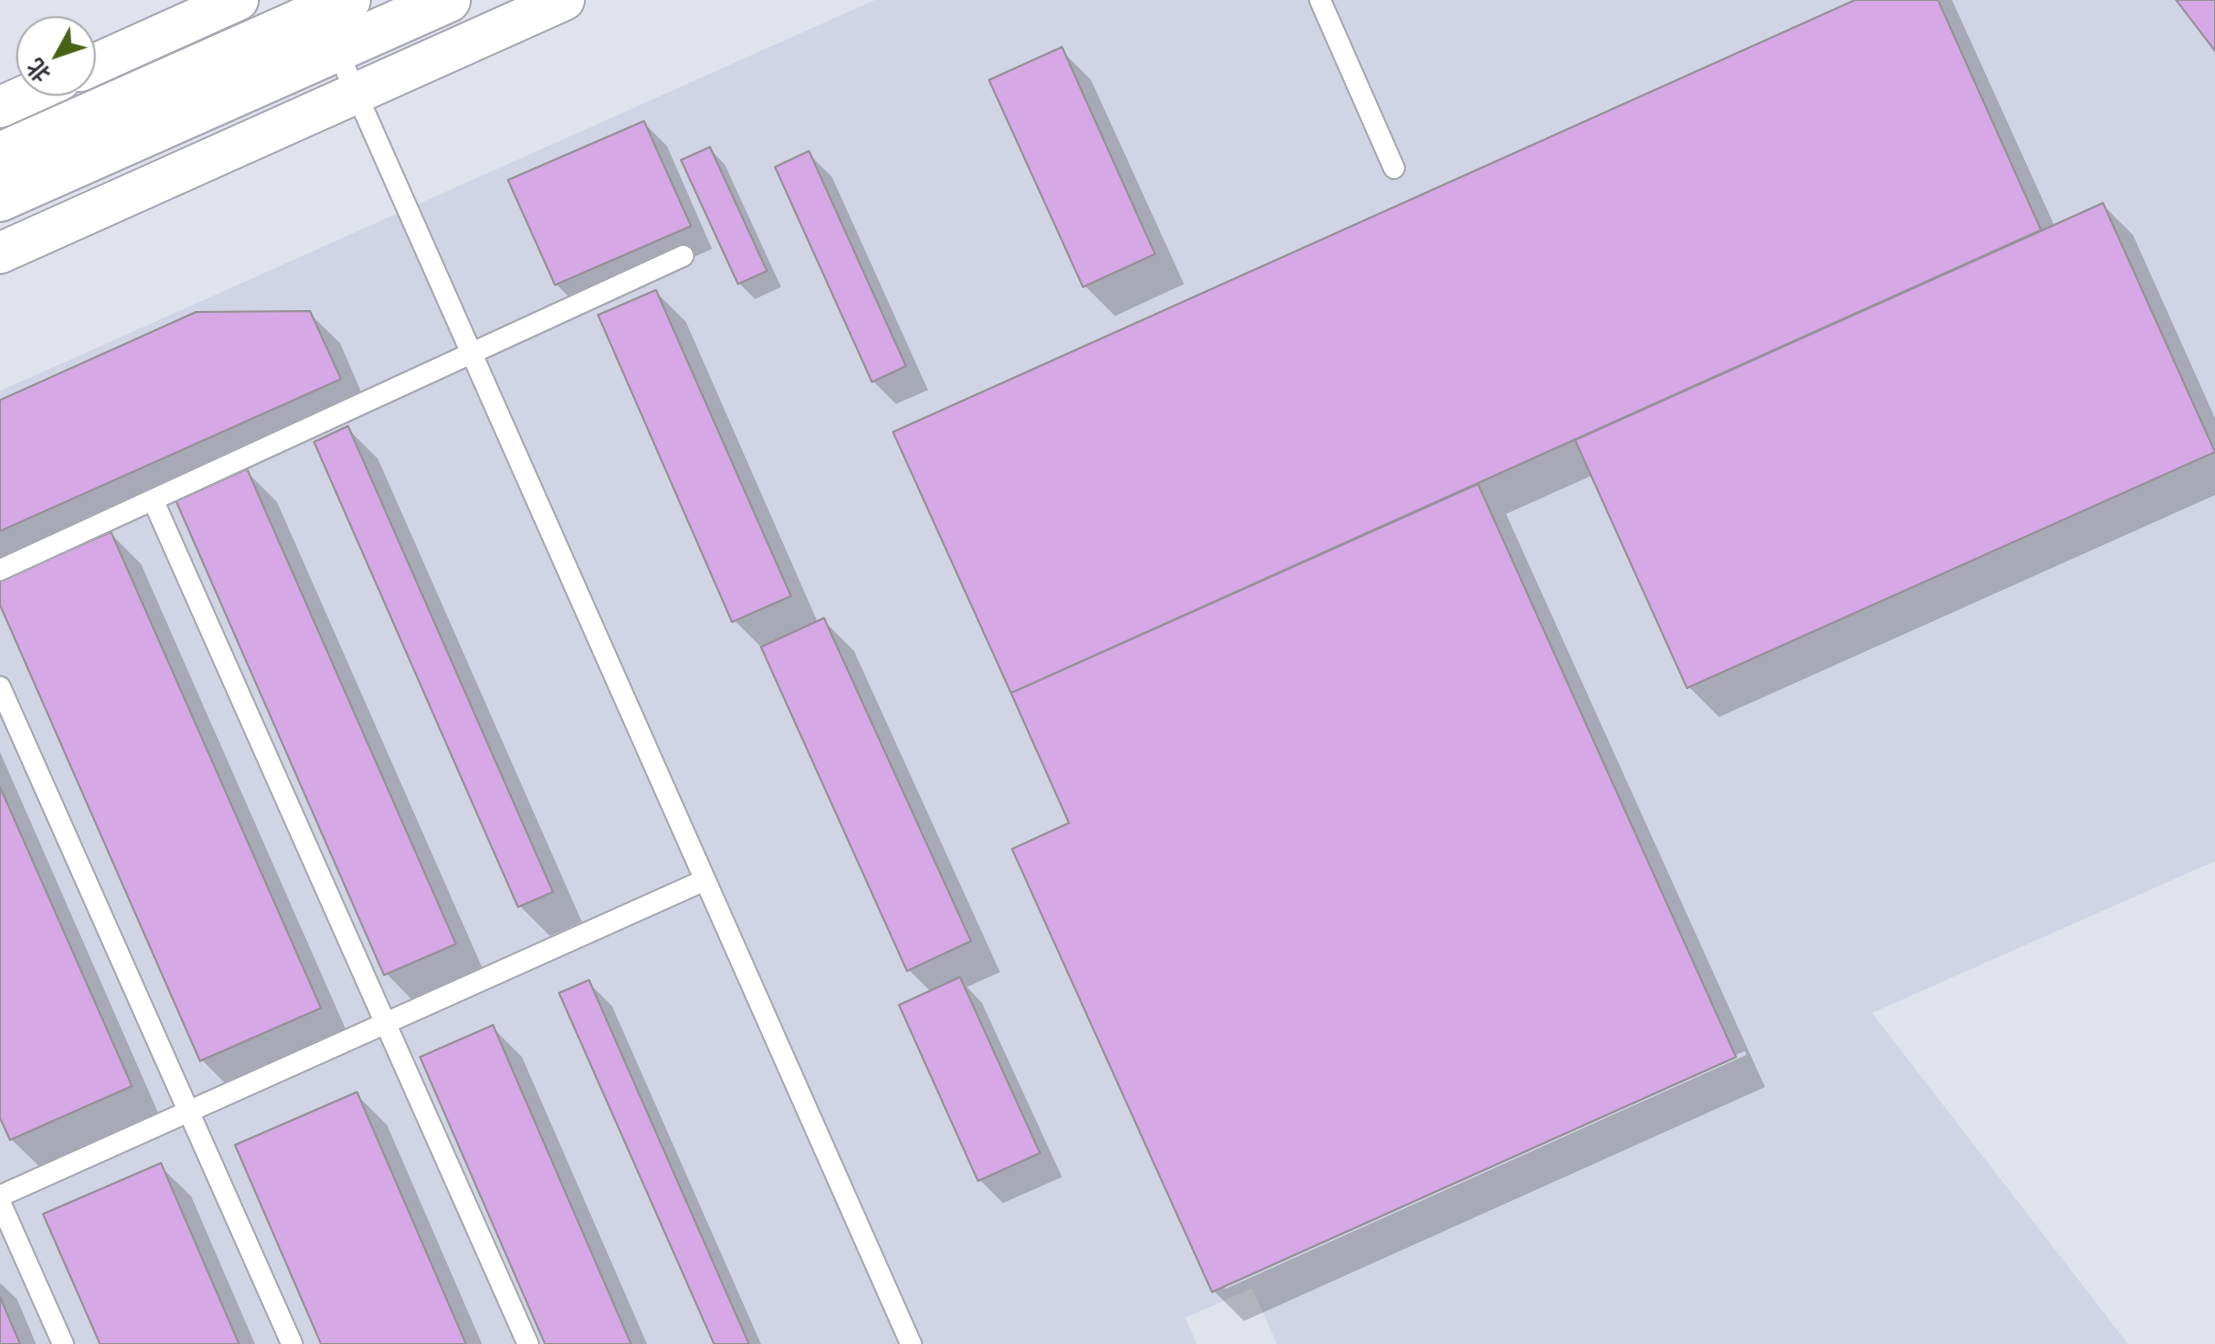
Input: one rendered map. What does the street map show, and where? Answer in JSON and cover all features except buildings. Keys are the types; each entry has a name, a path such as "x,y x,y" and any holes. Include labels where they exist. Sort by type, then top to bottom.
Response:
{"main road":[{"path":"0,155 348,0"},
{"path":"0,199 448,0"}],"street":[{"path":"96,64 238,0"},
{"path":"0,253 564,0"},
{"path":"0,107 24,96"}],"lane":[{"path":"1320,0 1394,168"},
{"path":"337,50 911,1344"},
{"path":"0,570 683,256"},
{"path":"153,500 528,1344"},
{"path":"0,687 292,1344"},
{"path":"63,1344 0,1199 705,880"}],"shaded area":[{"path":"875,0 2215,0 2215,861 1872,1013 2128,1344 1277,1344 1252,1288 1185,1318 1197,1344 0,1344 0,391"}]}
